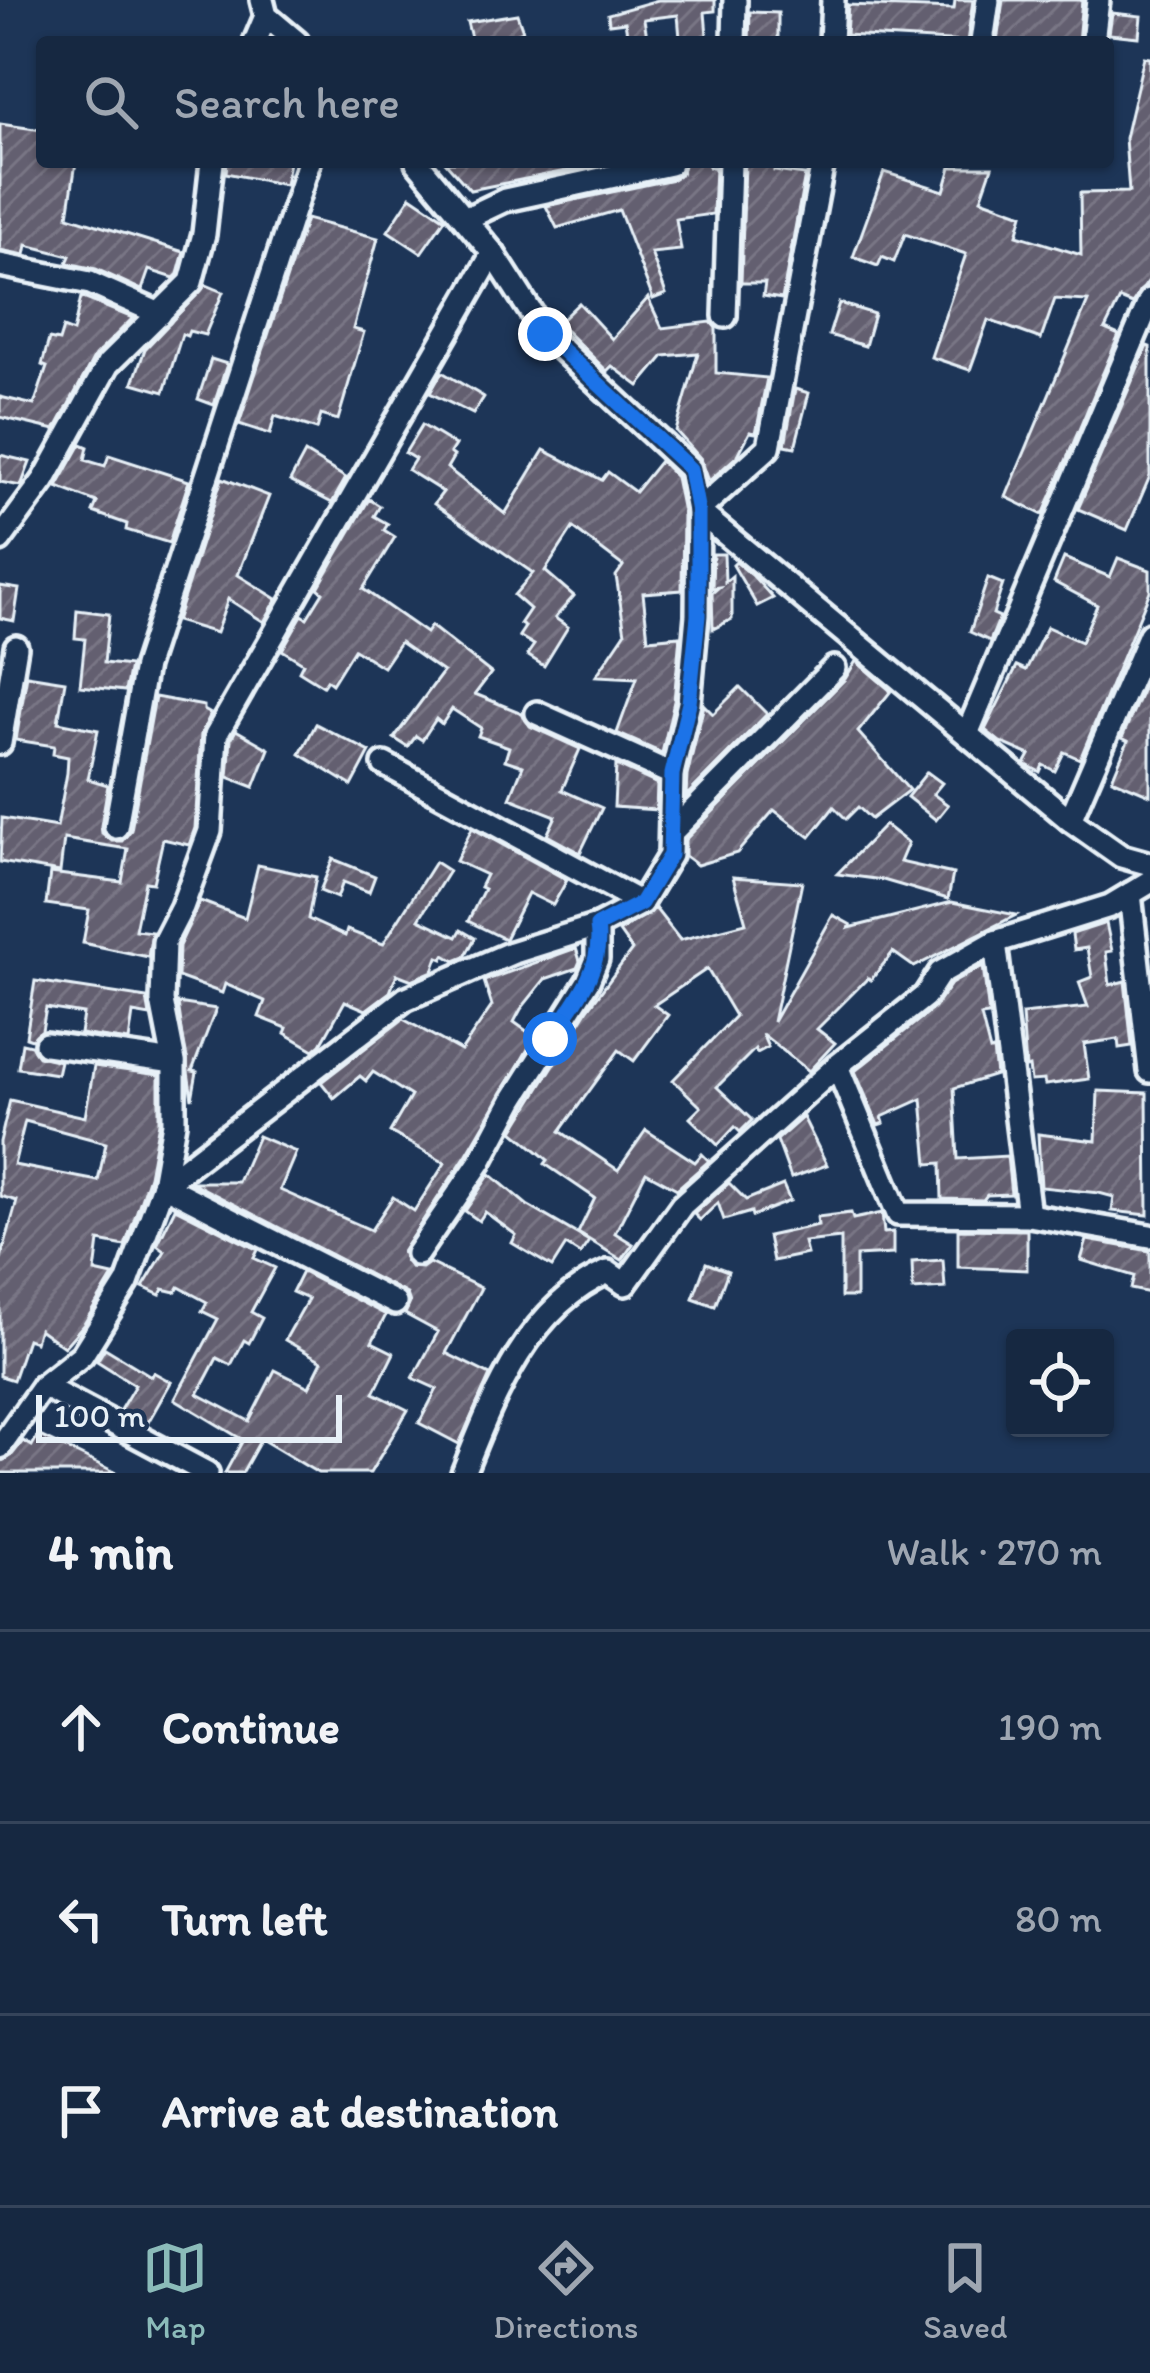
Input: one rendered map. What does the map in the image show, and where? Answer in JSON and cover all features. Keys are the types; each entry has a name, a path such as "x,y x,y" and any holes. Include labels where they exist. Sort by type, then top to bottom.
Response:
{"street":[{"path":"734,36 735,0"},
{"path":"831,36 832,0"},
{"path":"983,36 988,0"},
{"path":"1094,36 1098,0"},
{"path":"264,8 291,36"},
{"path":"0,540 44,481 108,364 191,282 204,234 211,168"},
{"path":"116,827 145,666 307,168"},
{"path":"163,1185 405,999 511,953 597,926 641,903 670,855 672,774 689,703 698,616 698,512 690,469 545,334 493,253 422,168"},
{"path":"464,219 505,200 652,168"},
{"path":"725,316 730,168"},
{"path":"698,512 769,447 822,168"},
{"path":"0,1447 43,1386 82,1355 127,1283 163,1185 174,1123 174,1062 161,1001 164,942 210,831 216,735 493,253"},
{"path":"0,265 90,283 160,314"},
{"path":"967,734 1143,337 1150,300"},
{"path":"698,512 1070,820 1120,856 1150,864"},
{"path":"1070,820 1150,634"},
{"path":"0,743 16,647"},
{"path":"673,831 834,668"},
{"path":"537,713 672,774"},
{"path":"384,764 641,903"},
{"path":"463,1473 492,1401 532,1334 559,1305 584,1282 608,1272 625,1284 682,1205 837,1066 925,996 940,973 995,942 1110,905 1150,883"},
{"path":"1130,894 1150,1071"},
{"path":"417,1255 480,1162 588,981 597,959 597,926"},
{"path":"995,942 1029,1215"},
{"path":"46,1044 174,1062"},
{"path":"837,1066 898,1214 1029,1215 1150,1236"},
{"path":"163,1185 395,1303"},
{"path":"43,1386 207,1473"}],"building":[{"path":"658,0 715,0 715,11 705,12 707,36 680,36 678,15 644,19 647,36 627,36 625,22 609,24 608,14"},
{"path":"955,0 973,0 968,36 846,35 848,5 954,9"},
{"path":"1003,0 1082,0 1079,36 998,36"},
{"path":"750,12 778,13 778,36 749,36"},
{"path":"1112,13 1141,16 1139,37 1109,34"},
{"path":"517,14 523,31 510,36 470,36 467,22"},
{"path":"1144,57 1150,58 1150,279 1132,304 1120,299 1105,329 1119,335 1043,515 1006,497 1088,301 1055,299 1041,339 988,320 970,370 931,357 966,254 905,234 894,262 882,257 878,266 853,257 884,172 944,191 951,168 992,168 981,199 1023,214 1017,235 1081,255 1080,193 1129,192 1125,138"},
{"path":"0,124 36,129 36,168 75,168 68,216 184,252 174,278 149,270 142,290 96,269 67,263 70,256 27,245 25,255 0,250"},
{"path":"226,168 288,168 285,185 226,173"},
{"path":"450,168 581,168 470,190"},
{"path":"683,168 715,168 713,214 676,219 681,250 651,253 666,294 653,299 619,210 557,228 546,206 673,179"},
{"path":"745,168 805,175 782,299 763,296 765,283 741,283"},
{"path":"411,196 445,219 421,253 388,231"},
{"path":"306,219 378,238 353,329 364,332 338,420 321,415 317,429 275,416 270,434 239,424"},
{"path":"206,285 223,292 205,335 182,334 164,392 133,383 145,349"},
{"path":"81,297 133,318 95,356 55,430 0,417 0,397 34,405 47,367 42,365 49,339 59,341 63,328 73,332"},
{"path":"648,298 662,328 711,322 716,328 716,373 767,378 756,433 750,432 738,455 709,481 701,459 676,431 698,353 664,356 639,386 612,366 607,371 558,323 579,303 612,339"},
{"path":"839,303 874,314 865,346 829,335"},
{"path":"1147,346 1150,476 1127,530 1078,509"},
{"path":"211,359 227,364 214,405 198,399"},
{"path":"442,372 484,397 473,414 430,393"},
{"path":"795,389 809,393 795,447 785,445"},
{"path":"422,425 455,445 447,468 505,514 544,450 602,480 608,472 635,492 660,461 676,477 683,512 682,590 643,593 648,639 680,636 674,701 662,753 617,733 637,678 596,676 625,633 616,576 623,566 573,528 545,571 574,596 555,618 568,627 544,666 527,655 534,645 519,636 525,627 520,624 530,609 514,595 533,573 434,504 443,492 408,470 415,459 405,453"},
{"path":"81,444 88,447 85,460 105,466 109,455 189,481 169,543 126,530 127,524 93,512 97,502 57,487"},
{"path":"305,453 346,478 332,503 290,481"},
{"path":"0,455 30,462 21,486 0,482"},
{"path":"222,478 269,496 238,575 277,599 264,622 228,599 216,633 176,621"},
{"path":"369,499 380,506 374,516 388,524 384,530 395,537 363,589 426,633 431,626 491,673 475,694 522,713 530,726 580,749 562,790 602,808 580,853 547,835 556,816 510,798 523,766 505,760 509,747 478,736 481,728 452,709 442,724 436,719 422,740 416,736 408,747 394,738 443,672 400,642 383,667 354,649 332,684 327,680 323,686 299,671 303,663 282,650 302,615 307,618 323,592 318,588"},
{"path":"713,554 724,554 725,582 732,576 732,619 713,629 712,593 719,587 712,588"},
{"path":"1064,558 1110,577 1118,558 1150,570 1150,591 1080,759 1064,752 1055,771 1043,765 1040,772 1025,764 1030,755 985,730 1017,666 1026,670 1047,627 1081,642 1097,605 1054,582"},
{"path":"736,562 773,598 757,606 733,565"},
{"path":"988,578 1003,584 993,614 1000,617 990,641 970,632"},
{"path":"0,586 19,589 14,621 0,618"},
{"path":"77,610 109,614 104,663 130,666 125,691 80,686 85,639 75,638"},
{"path":"856,661 891,691 858,732 909,790 871,819 858,807 846,819 834,807 810,837 774,810 737,853 697,865 685,856 685,840 845,679"},
{"path":"1150,672 1150,795 1112,779 1128,741 1122,738"},
{"path":"27,675 65,681 58,722 98,730 88,779 108,785 101,826 112,841 122,841 131,830 155,697 204,706 211,714 201,734 195,828 189,845 163,839 153,883 145,882 135,930 152,932 148,957 83,943 89,910 46,904 50,873 122,882 128,849 64,839 60,872 0,862 2,818 57,827 67,773 68,757 53,754 54,746 16,740"},
{"path":"740,687 767,714 686,796 704,705 713,714"},
{"path":"316,724 370,752 352,786 300,754"},
{"path":"236,730 269,749 254,787 228,777"},
{"path":"616,765 657,784 656,810 614,807"},
{"path":"927,772 942,783 933,794 948,805 936,820 907,797"},
{"path":"885,825 908,843 900,862 953,874 948,899 883,880 837,874"},
{"path":"472,828 567,880 553,905 528,893 505,939 468,921 486,875 456,861"},
{"path":"333,859 375,876 369,892 343,882 337,898 320,891"},
{"path":"435,862 449,871 419,919 457,937 461,930 475,938 465,957 455,961 438,957 433,971 412,980 397,974 390,992 366,1010 345,1001 314,1050 285,1033 287,1028 259,1017 265,1001 225,984 222,993 178,977 179,946 200,901 245,918 258,865 316,877 308,919 345,936 347,930 383,944"},
{"path":"733,877 802,882 773,1022 833,915 849,928 952,902 1016,915 914,967 893,952 871,980 817,1029 835,1043 809,1071 762,1034 768,1047 757,1053 755,1049 717,1087 752,1120 740,1132 735,1127 718,1145 690,1118 701,1107 673,1080 735,1016 707,969 654,1005 668,1015 634,1061 619,1050 560,1131 618,1170 646,1130 695,1162 702,1154 709,1161 677,1189 646,1172 615,1233 633,1244 622,1260 578,1233 595,1198 545,1164 548,1160 513,1131 588,1009 632,950 619,932 655,908 680,940 746,923"},
{"path":"1106,923 1112,951 1106,952 1110,985 1125,981 1132,1046 1119,1048 1118,1039 1084,1044 1089,1079 1045,1085 1044,1080 1031,1081 1022,1014 1088,1007 1079,982 1092,977 1087,948 1074,950 1072,934"},
{"path":"576,948 577,968 545,979 521,1009 514,1022 535,1037 467,1154 402,1252 410,1267 429,1263 481,1288 446,1353 490,1375 459,1444 419,1423 437,1389 413,1378 438,1332 405,1314 410,1303 407,1294 191,1182 238,1182 258,1136 296,1152 280,1190 371,1230 393,1197 414,1211 445,1163 390,1132 411,1096 373,1072 366,1081 360,1076 334,1098 321,1082 403,1019 461,1051 492,1006 484,981"},
{"path":"983,966 989,1015 981,1016 996,1075 954,1088 958,1159 1007,1156 1011,1194 987,1195 983,1200 942,1199 941,1163 928,1164 922,1099 882,1117 884,1123 878,1125 855,1071 934,1008 951,984"},
{"path":"35,981 147,998 150,1016 133,1013 129,1041 80,1034 83,1014 46,1008 42,1030 32,1039 26,1037"},
{"path":"178,1003 216,1009 192,1071 197,1072 192,1099"},
{"path":"22,1043 31,1045 38,1056 60,1061 57,1074 18,1068"},
{"path":"94,1066 159,1075 159,1122 149,1176 125,1246 99,1241 95,1272 113,1276 64,1347 39,1329 35,1342 27,1339 13,1380 0,1376 0,1262 17,1201 0,1196 0,1142 10,1100 85,1117","holes":["25,1121 106,1143 98,1181 14,1165"]},
{"path":"1098,1091 1147,1093 1148,1215 1112,1211 1114,1197 1099,1193 1041,1187 1038,1134 1096,1141"},
{"path":"803,1117 827,1165 791,1178 777,1140"},
{"path":"490,1174 527,1205 589,1241 580,1254 566,1245 552,1267 512,1243 516,1235 485,1212 479,1221 465,1211"},
{"path":"729,1183 746,1200 783,1185 790,1201 752,1216 751,1212 724,1220 718,1203 700,1220 694,1214"},
{"path":"175,1208 258,1250 254,1258 275,1268 251,1312 262,1318 249,1343 244,1340 231,1365 217,1358 198,1394 249,1421 275,1370 309,1387 322,1361 285,1340 308,1299 292,1292 302,1272 386,1315 372,1342 394,1353 374,1393 408,1410 370,1473 318,1473 261,1439 242,1473 225,1473 243,1440 175,1399 218,1319 202,1311 207,1302 179,1287 176,1292 163,1289 160,1295 143,1287 165,1251 157,1245"},
{"path":"851,1213 853,1219 882,1213 884,1233 893,1232 893,1254 856,1256 856,1297 841,1297 841,1238 804,1242 807,1254 773,1261 768,1236 818,1225 817,1217"},
{"path":"958,1229 1027,1230 1027,1270 958,1267"},
{"path":"1087,1240 1150,1251 1150,1293 1131,1289 1134,1276 1081,1260"},
{"path":"943,1260 945,1288 913,1290 912,1262"},
{"path":"706,1263 728,1271 715,1306 693,1298"},
{"path":"105,1348 151,1376 153,1372 171,1382 147,1424 120,1410 135,1385 97,1361"},
{"path":"38,1435 117,1473 0,1473 0,1462 23,1441 32,1446"}],"route":[{"path":"545,334 690,469 698,512 698,616 689,703 672,774 670,855 641,903 597,926 597,959 588,981 550,1039"}]}
